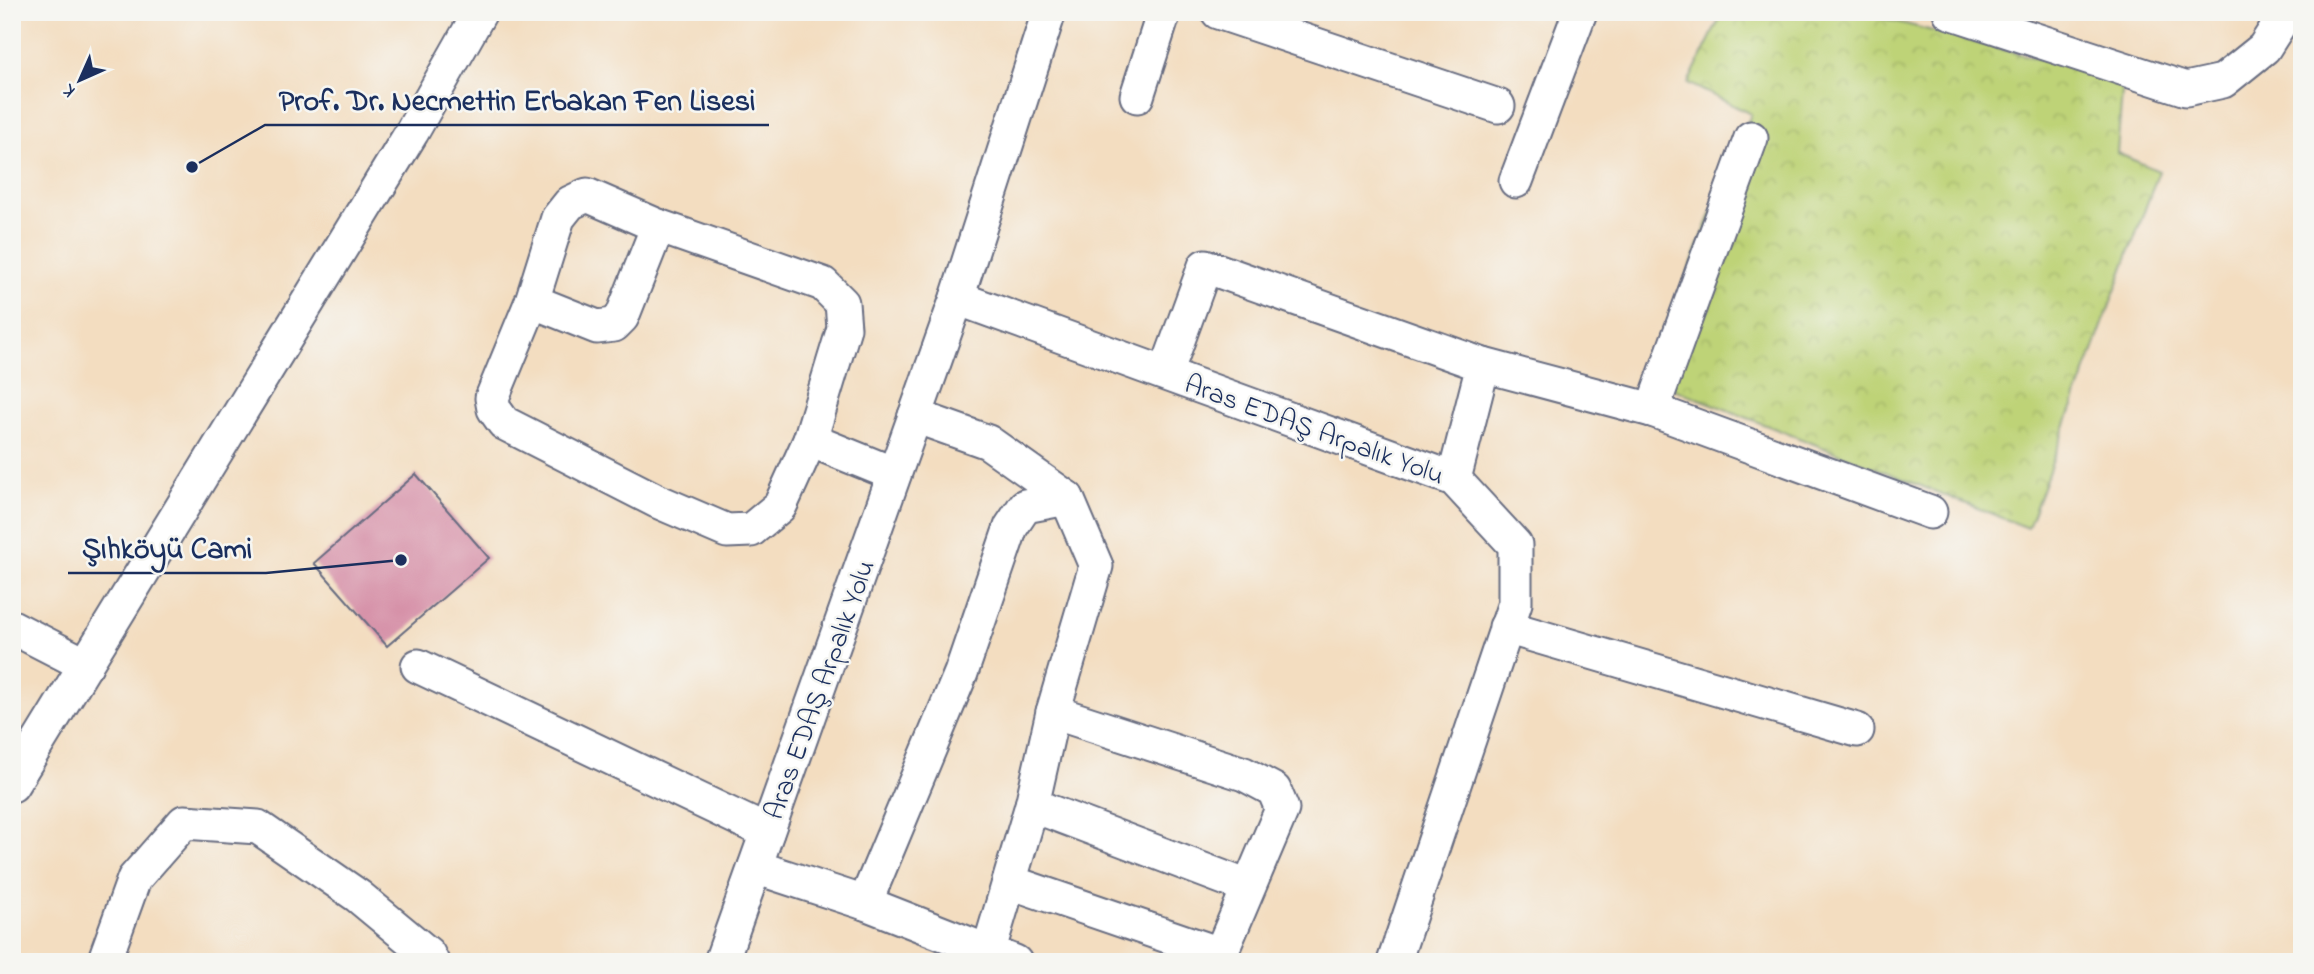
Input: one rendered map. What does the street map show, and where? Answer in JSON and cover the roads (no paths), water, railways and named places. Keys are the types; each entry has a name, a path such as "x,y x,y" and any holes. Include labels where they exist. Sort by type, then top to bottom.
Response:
{"street":[{"path":"12,785 405,144 480,12"},
{"name":"Aras EDAŞ Arpalık Yolu","path":"721,962 957,298 1049,12"},
{"path":"1137,96 1164,12"},
{"path":"1218,12 1498,106"},
{"path":"1516,181 1580,12"},
{"path":"1950,12 2186,89 2223,80 2264,48 2287,12"},
{"path":"1652,410 1751,138"},
{"path":"587,195 658,226 823,284 842,303 844,328 810,440 780,506 751,530 727,531 657,501 504,423 494,409 492,398 532,301 558,218 570,203 587,195"},
{"path":"532,301 597,327 614,325 622,317 658,226"},
{"path":"1166,373 1205,266 1483,365 1652,410 1930,512"},
{"name":"Aras EDAŞ Arpalık Yolu","path":"957,298 1454,479 1515,545 1515,603 1394,962"},
{"path":"1454,479 1483,365"},
{"path":"755,867 866,903 1002,958 1010,882 1032,805 1053,712 1096,566 1067,498 988,442 915,416"},
{"path":"810,440 894,474"},
{"path":"866,903 961,673 1011,527 1025,506 1067,498"},
{"path":"12,627 86,665"},
{"path":"1506,627 1857,730"},
{"path":"418,666 767,832"},
{"path":"1010,882 1219,958 1282,809 1274,790 1244,774 1053,712"},
{"path":"1032,805 1248,887"},
{"path":"104,962 134,878 184,822 258,827 358,896 428,954 432,962"}],"place":[{"name":"Prof. Dr. Necmettin Erbakan Fen Lisesi","path":"192,167"},
{"name":"Şıhköyü Cami","path":"401,560"}]}
